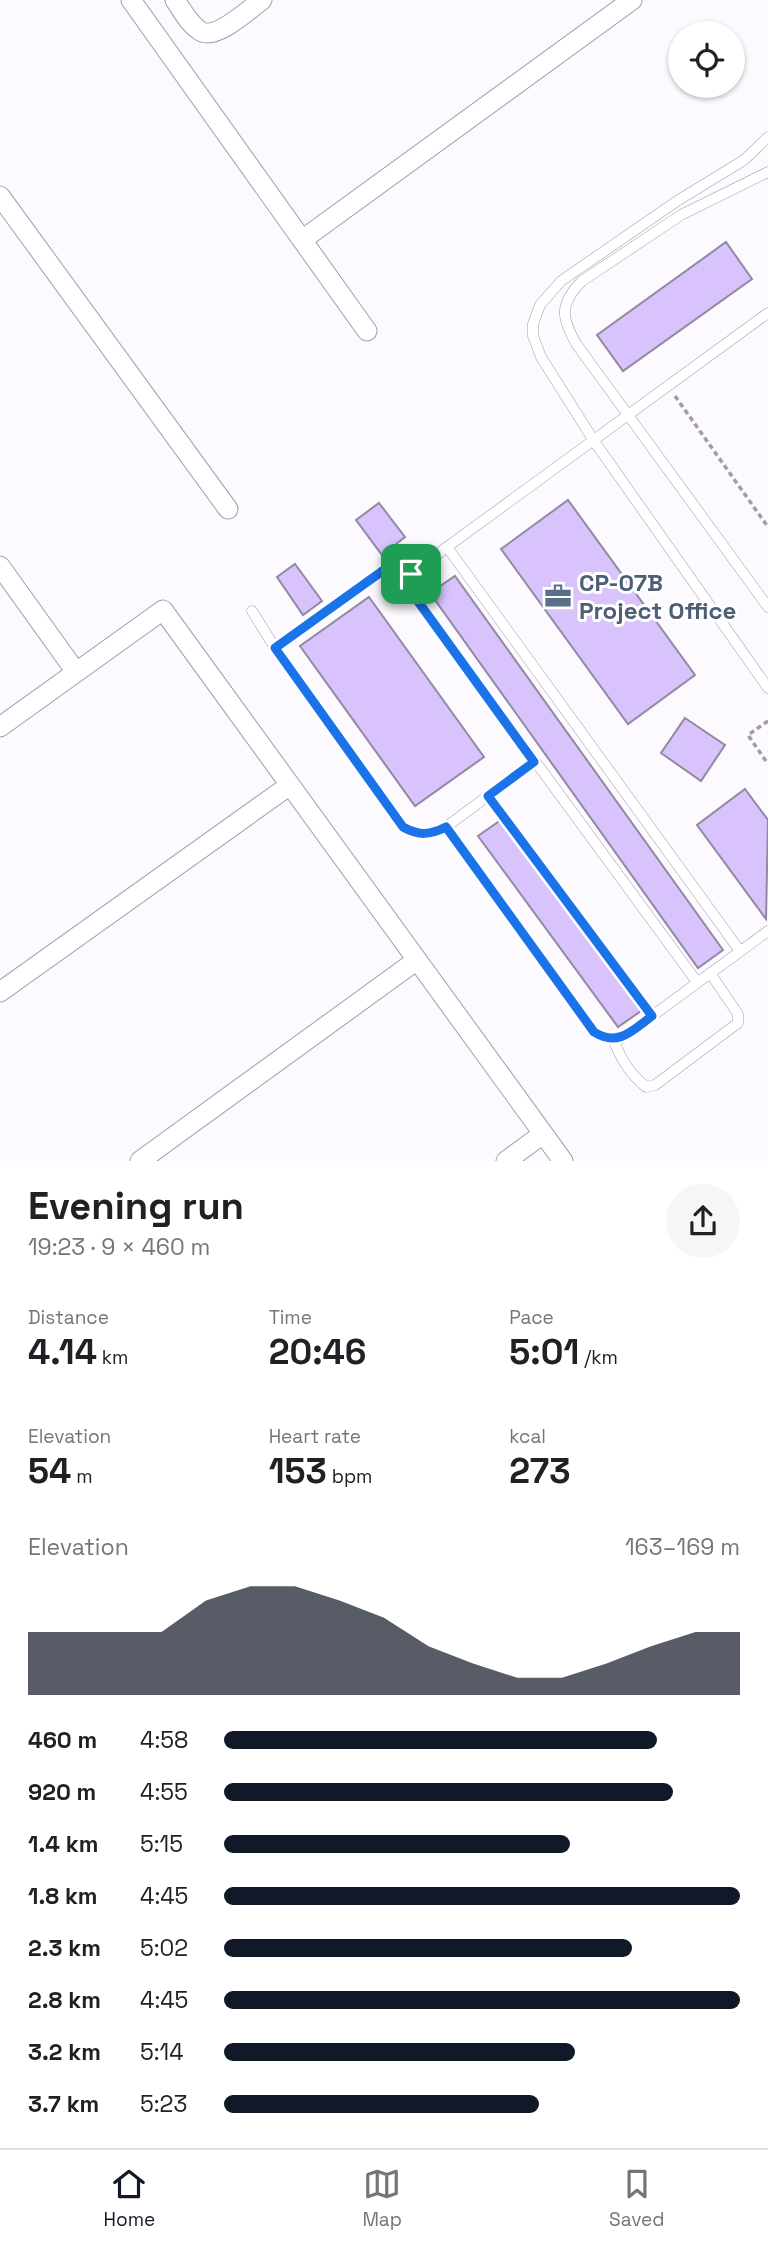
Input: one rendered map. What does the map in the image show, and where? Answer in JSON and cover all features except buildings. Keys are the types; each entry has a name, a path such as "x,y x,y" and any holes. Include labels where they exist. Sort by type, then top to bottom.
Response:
{"street":[{"path":"131,0 368,331"},
{"path":"175,0 194,26 203,33 214,34 262,0"},
{"path":"302,240 632,0"},
{"path":"0,196 228,509"},
{"path":"0,566 76,672"},
{"path":"0,727 163,610 563,1161"},
{"path":"0,992 290,785"},
{"path":"140,1161 417,960"},
{"path":"506,1161 543,1134"}],"lane":[{"path":"768,137 744,160 561,281 540,305 533,324 533,336 541,357 594,440 768,687"},
{"path":"768,172 681,215 582,281 565,302 564,315 577,345 768,607"},
{"path":"611,246 618,257"},
{"path":"697,982 417,600 410,586 411,574 768,313"},
{"path":"447,547 740,951"},
{"path":"252,611 275,648 403,827 421,835 434,833 534,762"},
{"path":"488,796 652,1016"},
{"path":"446,827 594,1032 602,1037 613,1040 622,1038 768,931"},
{"path":"613,1040 621,1060 634,1077 646,1087 654,1085 738,1023 738,1014 710,973"}],"path":[{"path":"668,386 768,527"},
{"path":"275,648 388,567 396,566 411,574"},
{"path":"768,721 748,736 768,764"}],"place":[{"name":"CP-07B Project Office","path":"558,596"}],"route":[{"path":"396,566 411,574 410,586 417,600 534,762 488,796 652,1016 622,1038 613,1040 594,1032 446,827 421,835 403,827 275,648 388,567 396,566"}]}
